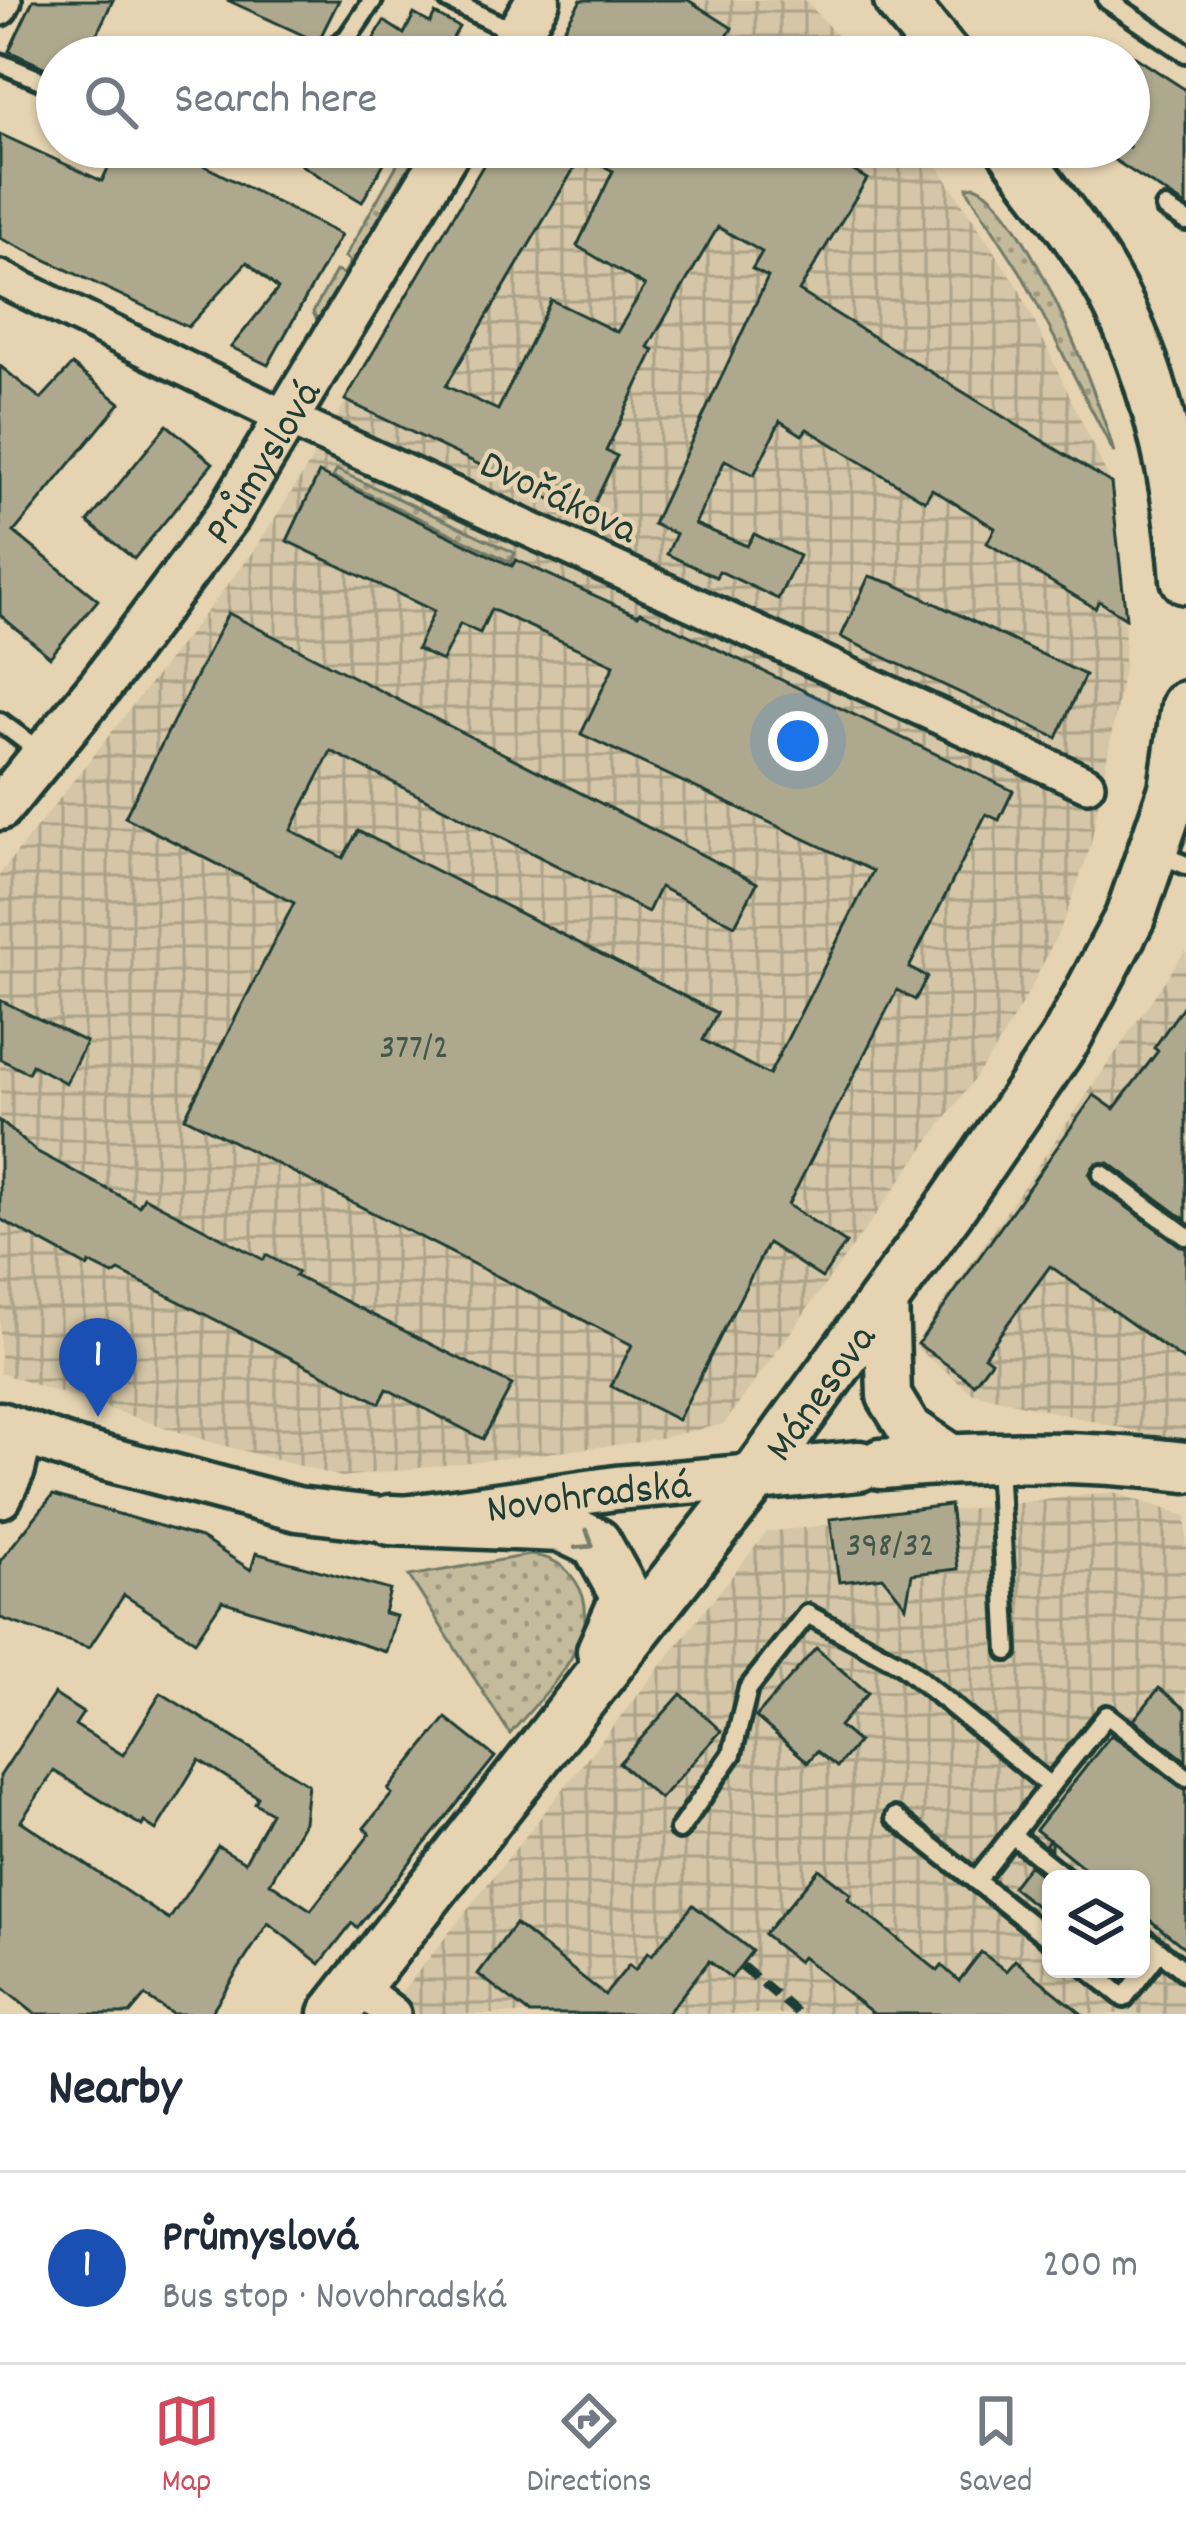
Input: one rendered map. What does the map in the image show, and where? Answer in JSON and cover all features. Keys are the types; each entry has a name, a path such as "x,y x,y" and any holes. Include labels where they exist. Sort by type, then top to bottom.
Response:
{"main road":[{"path":"899,0 929,36"},
{"path":"1026,168 1102,274 1141,354 1182,521 1186,579"},
{"name":"Mánesova","path":"362,2004 579,1705 756,1476 1065,1040 1130,916 1169,858 1186,706"},
{"name":"Novohradská","path":"756,1476 975,1457 1062,1456 1186,1467"},
{"path":"390,1520 562,1527 596,1543 626,1597 579,1705"}],"street":[{"name":"Průmyslová","path":"0,808 212,540 437,168"},
{"name":"Dvořákova","path":"0,278 288,419 1087,784"},
{"path":"886,1297 889,1396 908,1426 975,1457"},
{"path":"0,1496 13,1469 11,1428"},
{"name":"Novohradská","path":"11,1428 74,1450 297,1509 390,1520 629,1487 756,1476"}],"lane":[{"path":"348,36 373,0"},
{"path":"449,0 520,30"},
{"path":"1107,0 1186,53"},
{"path":"0,63 36,78"},
{"path":"1165,208 1186,221"},
{"path":"0,722 44,754"},
{"path":"1102,1174 1186,1236"},
{"path":"975,1457 1007,1651"},
{"path":"679,1829 732,1754 748,1689 807,1613 902,1665 1050,1786"},
{"path":"976,1881 1107,1715 1186,1777"},
{"path":"895,1817 1042,1933"},
{"path":"1012,1835 1056,1870"},
{"path":"1150,1943 1186,1972"},
{"path":"1150,1964 1160,1951"},
{"path":"1099,1978 1124,1998 1139,1978"}],"shaded area":[{"path":"581,0 805,0 837,36 559,36"},
{"path":"395,168 408,168 318,322 313,312 336,271 344,274 351,261 345,257"},
{"path":"482,168 939,168 1019,289 1111,483 1125,617 1124,668 1090,848 1065,918 995,1050 724,1424 640,1442 342,1477 207,1441 0,1373 0,874 252,554"},
{"path":"975,186 994,200 1037,264 1077,350 1114,453 1021,273 968,191 967,187"},
{"path":"337,470 515,553 511,562 333,477"},
{"path":"1186,950 1186,1443 973,1393 914,1346"},
{"path":"1113,1492 1186,1516 1186,2014 399,2014 390,2007 767,1532"},
{"path":"530,1555 556,1562 576,1582 585,1623 567,1664 510,1734 409,1576"}],"building":[{"path":"33,0 113,0 96,36 36,36 36,63 9,51"},
{"path":"227,0 339,0 321,36 305,36"},
{"path":"581,0 688,0 732,28 727,36 560,36"},
{"path":"414,14 430,23 435,14 459,27 454,36 375,36 384,21 404,34"},
{"path":"1150,67 1186,90 1186,206 1127,168 1150,168"},
{"path":"0,134 36,151 36,168 74,168 102,181 108,168 209,168 341,235 268,365 231,347 278,289 247,262 188,327 0,238"},
{"path":"306,168 381,168 362,202"},
{"path":"482,168 574,168 446,386 498,410 551,300 617,332 645,286 577,246 613,171 607,168 848,168 867,179 799,291 1111,483 1126,618 1099,601 1095,608 987,543 995,528 932,489 925,501 807,429 802,435 780,421 754,475 725,460 695,524 747,546 754,534 799,556 778,599 719,571 716,577 667,554 676,534 653,524 768,277 752,269 762,252 718,227 648,347 654,350 606,451 617,456 588,517 345,400"},
{"path":"72,365 120,403 14,532 98,600 50,657 0,615 0,366 41,399"},
{"path":"167,425 213,463 134,559 88,522"},
{"path":"319,473 512,566 516,560 640,612 1013,791 999,820 986,814 909,968 927,977 915,1000 897,990 788,1205 846,1243 822,1278 768,1243 678,1420 611,1386 632,1345 185,1117 294,903 125,817 228,613 757,883 735,925 660,887 648,912 331,751 291,830 343,858 358,831 717,1013 703,1040 769,1075 873,871 581,734 614,665 491,609 480,633 460,624 442,661 417,649 434,611 287,541"},
{"path":"869,576 1085,675 1057,738 841,637"},
{"path":"0,1000 86,1042 66,1083 32,1065 28,1073 0,1059"},
{"path":"1186,1002 1186,1220 1109,1163 1096,1163 1089,1174 1094,1184 1186,1249 1186,1362 1050,1266 984,1356 991,1361 974,1384 918,1344 1094,1095 1114,1109 1158,1051 1154,1048"},
{"path":"0,1121 36,1151 139,1206 144,1197 264,1260 266,1255 298,1272 295,1276 512,1385 483,1439 387,1389 380,1403 119,1271 113,1275 89,1263 88,1267 0,1219"},
{"path":"53,1495 201,1538 251,1570 256,1553 390,1590 384,1613 396,1616 386,1652 222,1601 195,1641 124,1595 89,1648 0,1618 0,1561"},
{"path":"950,1505 958,1569 912,1574 906,1606 883,1577 839,1582 830,1519"},
{"path":"816,1648 868,1693 839,1726 858,1742 837,1767 817,1751 808,1762 756,1717"},
{"path":"1159,1688 1186,1709 1186,1761 1134,1720"},
{"path":"161,1693 308,1784 304,1822 270,1883 311,1910 370,1834 364,1828 392,1794 388,1790 446,1718 495,1757 357,1928 352,1923 320,1964 268,1923 210,2014 172,2014 145,1996 130,2014 35,2014 0,1986 0,1776 54,1694 83,1713 75,1725 123,1755","holes":["199,1760 258,1797 255,1803 271,1813 245,1862 218,1846 169,1920 21,1821 54,1771 156,1830"]},
{"path":"681,1694 721,1731 660,1799 619,1763"},
{"path":"1111,1735 1186,1790 1186,1949 1150,1920 1150,1870 1087,1870 1051,1841 1051,1850 1045,1845 1049,1840 1036,1830"},
{"path":"1029,1865 1042,1876 1042,1911 1012,1887"},
{"path":"819,1869 851,1894 848,1899 938,1971 942,1966 959,1981 981,1952 1006,1971 1015,1960 1082,2014 874,2014 802,1957 798,1962 764,1935"},
{"path":"693,1905 752,1951 731,1978 709,1961 667,2014 530,2014 478,1974 515,1924 605,1995 629,1965 635,1970 648,1952 652,1955"}],"railway":[{"path":"742,1966 799,2014"}],"place":[{"name":"Průmyslová","path":"98,1417"}]}
